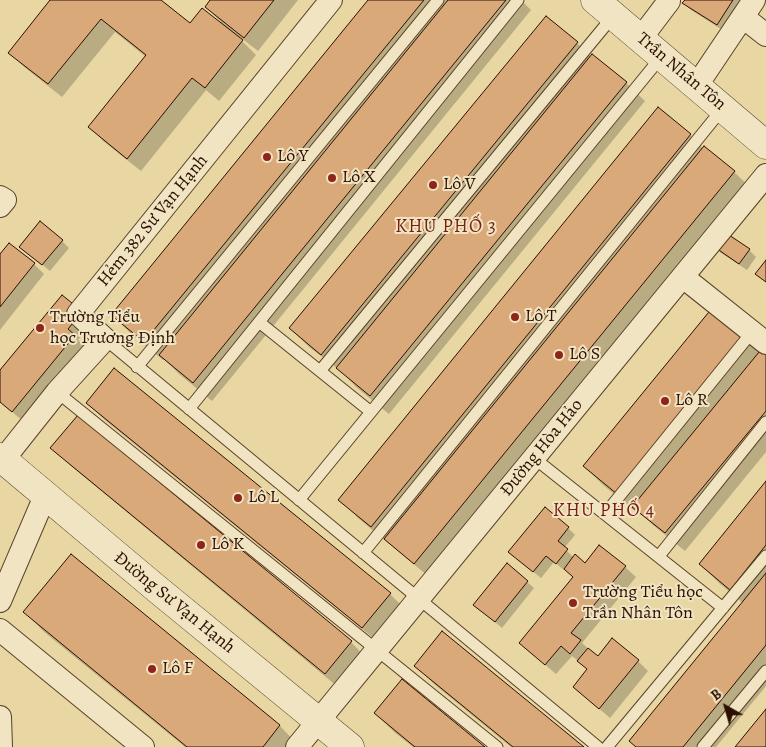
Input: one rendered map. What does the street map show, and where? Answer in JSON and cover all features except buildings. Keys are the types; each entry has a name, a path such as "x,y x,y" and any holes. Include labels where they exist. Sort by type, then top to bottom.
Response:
{"street":[{"name":"Hẻm 382 Sư Vạn Hạnh","path":"105,340 78,314 331,0"},
{"path":"641,38 669,1 667,0"},
{"name":"Trần Nhân Tôn","path":"604,7 723,108 764,139"},
{"path":"697,85 749,8 766,35"},
{"name":"Đường Hòa Hảo","path":"297,747 766,175"},
{"path":"0,197 5,200 0,206"},
{"path":"683,277 759,338"},
{"path":"2,458 57,392 105,340"},
{"name":"Đường Sư Vạn Hạnh","path":"2,458 45,496 350,747"},
{"path":"0,601 45,496"},
{"path":"0,630 143,747"},
{"path":"0,717 1,747"}],"lane":[{"path":"138,366 438,0"},
{"path":"188,409 518,0"},
{"path":"320,371 604,7"},
{"path":"299,500 662,56"},
{"path":"362,553 723,108"},
{"path":"258,322 370,412"},
{"path":"605,514 759,338"},
{"path":"105,340 598,747"},
{"path":"57,392 497,747"},
{"path":"659,556 766,422"},
{"path":"534,458 723,608"},
{"path":"607,747 766,556"},
{"path":"703,747 766,671"}],"place":[{"name":"Lô Y","path":"267,157"},
{"name":"Lô X","path":"332,178"},
{"name":"Lô V","path":"433,185"},
{"name":"Lô T","path":"515,317"},
{"name":"Trường Tiểu học Trương Định","path":"40,328"},
{"name":"Lô S","path":"559,355"},
{"name":"Lô R","path":"665,401"},
{"name":"Lô L","path":"238,498"},
{"name":"Lô K","path":"201,545"},
{"name":"Trường Tiểu học Trần Nhân Tôn","path":"573,603"},
{"name":"Lô F","path":"152,669"}],"district":[{"name":"KHU PHỐ 3","path":"446,227"},
{"name":"KHU PHỐ 4","path":"604,511"}]}
